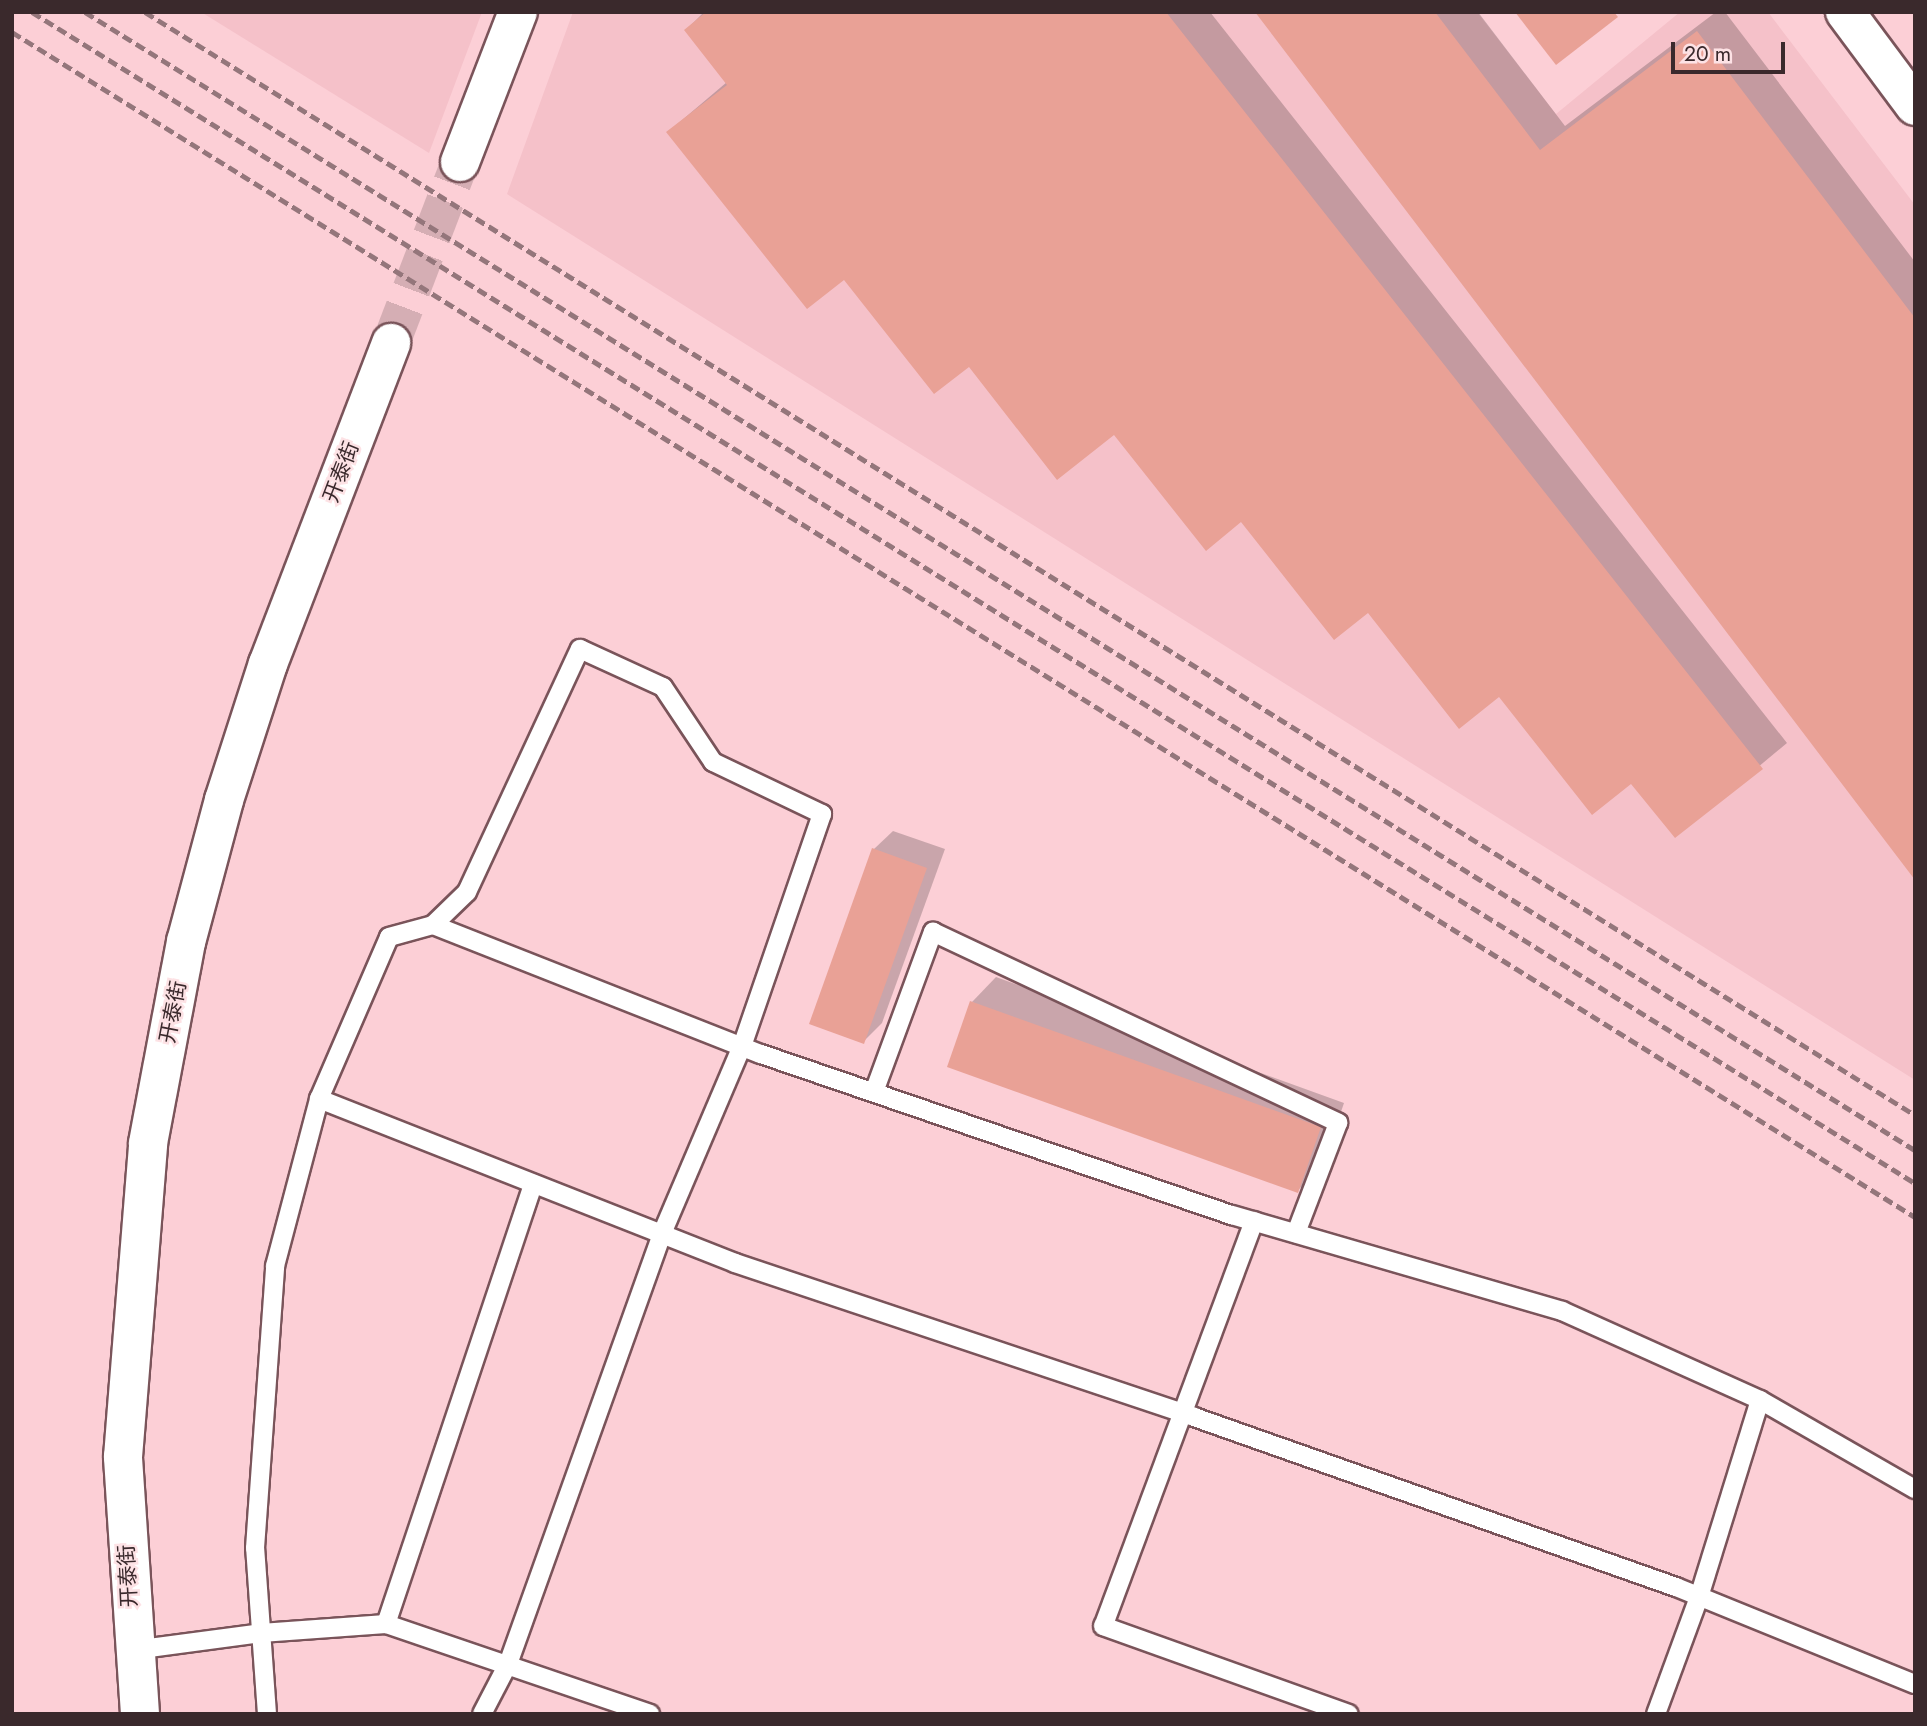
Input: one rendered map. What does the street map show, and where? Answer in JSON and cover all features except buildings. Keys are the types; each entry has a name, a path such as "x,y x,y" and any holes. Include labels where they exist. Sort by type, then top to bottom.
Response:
{"street":[{"path":"460,162 518,12"},
{"path":"1845,12 1915,106"},
{"name":"开泰街","path":"139,1714 123,1457 133,1303 148,1143 186,942 224,800 268,664 391,343"}],"lane":[{"path":"267,1714 254,1548 275,1266 319,1099 389,937 433,925 467,892 580,649 663,687 713,762 822,814 742,1046 662,1234 508,1664 482,1714"},
{"path":"433,925 742,1046 1254,1222 1562,1311 1760,1400 1915,1489"},
{"path":"874,1092 933,932 1338,1123 1296,1233"},
{"path":"319,1099 662,1234 1182,1413 1699,1597 1915,1684"},
{"path":"386,1624 533,1184"},
{"path":"1254,1222 1103,1626 1349,1714"},
{"path":"1656,1714 1699,1597 1760,1400"},
{"path":"134,1650 261,1633 386,1624 650,1714"}],"shaded area":[{"path":"201,12 482,12 429,153"},
{"path":"573,12 1477,12 1556,114 1680,12 1768,12 1915,205 1915,1080 507,194"}],"tunnel":[{"path":"391,343 460,162"}],"railway":[{"path":"32,12 1915,1183"},
{"path":"85,12 1915,1150"},
{"path":"145,12 1915,1115"},
{"path":"12,32 1915,1217"}]}
